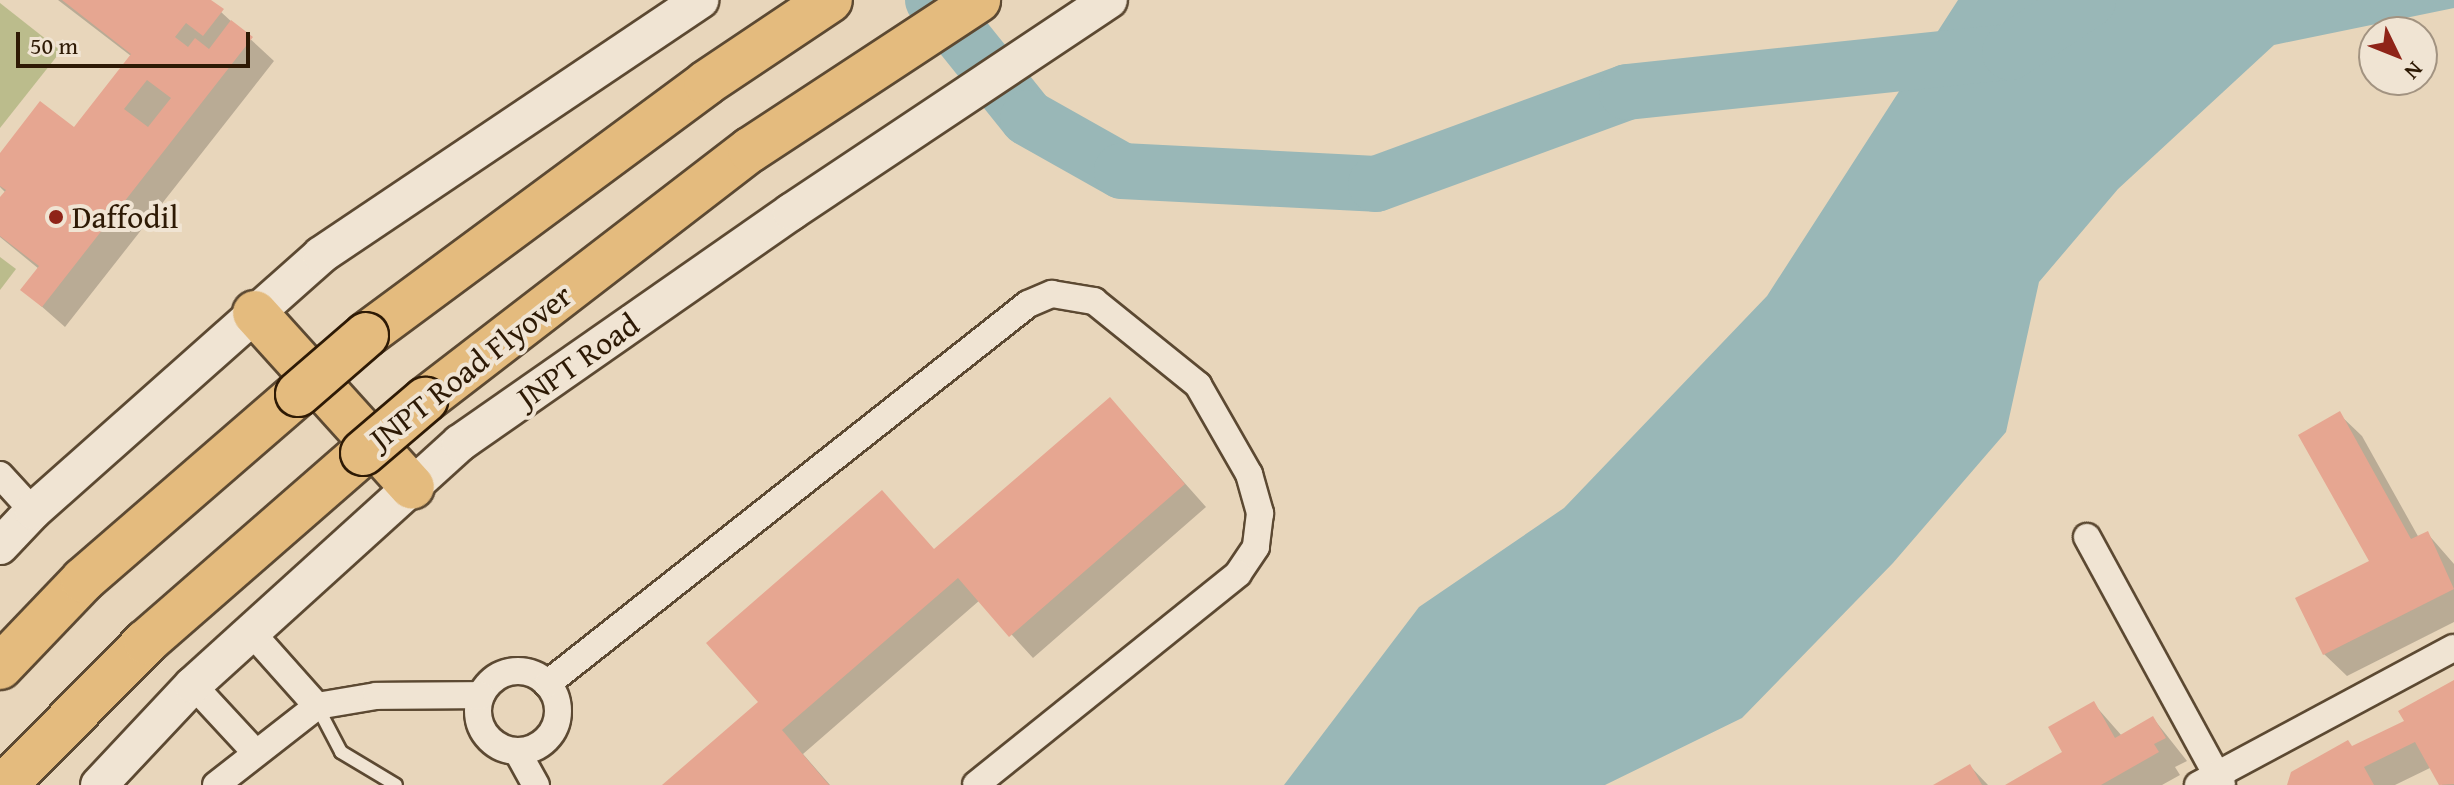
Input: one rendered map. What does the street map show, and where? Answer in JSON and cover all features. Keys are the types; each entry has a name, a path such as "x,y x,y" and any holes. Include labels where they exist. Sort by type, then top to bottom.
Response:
{"highway":[{"path":"0,667 83,580 366,335 770,40 830,0"},
{"name":"JNPT Road Flyover","path":"5,785 146,642 425,400 750,150 978,0"},
{"path":"255,313 412,487"}],"street":[{"path":"0,546 33,511 321,255 700,0"},
{"name":"JNPT Road","path":"99,785 193,685 460,443 791,212 1103,4"},
{"path":"547,684 1028,304 1052,294 1094,301 1198,385 1249,474 1260,513 1256,547 1238,574 976,785"},
{"path":"0,475 33,511"},
{"path":"2087,537 2212,782 2454,648"},
{"path":"251,632 317,706"},
{"path":"512,672 537,676 555,695 557,721 542,743 517,751 504,749 484,733 478,708 481,695 489,684 512,672"},
{"path":"193,685 255,752"},
{"path":"216,785 317,706 376,696 481,695"},
{"path":"517,751 536,785"}],"lane":[{"path":"317,706 341,752 396,785"}],"green space":[{"path":"0,3 61,51 0,128"},
{"path":"0,257 16,269 0,290"}],"water":[{"path":"1958,0 2454,0 2454,8 2415,16 2358,16 2358,28 2274,45 2118,189 2039,282 2006,432 1893,563 1742,718 1605,785 1284,785 1419,607 1564,508 1767,296"}],"building":[{"name":"Daffodil","path":"62,0 211,0 224,9 203,36 186,23 175,37 188,47 195,38 209,49 231,20 253,37 42,307 20,290 39,266 0,236 0,197 6,190 0,186 0,153 40,101 74,127 131,54","holes":["147,80 171,98 148,127 124,109"]},
{"path":"1110,397 1185,484 1009,637 958,578 782,730 829,785 662,785 758,702 706,643 882,490 934,549"},
{"path":"2340,411 2411,539 2428,531 2454,589 2323,655 2295,598 2369,561 2298,435"},
{"path":"2454,680 2454,784 2439,785 2415,742 2364,767 2374,785 2287,785 2291,772 2348,740 2352,746 2404,721 2398,711"},
{"path":"2094,701 2115,738 2153,716 2166,738 2154,744 2159,752 2101,785 2005,785 2062,752 2048,727"},
{"path":"1970,764 1982,785 1933,785"}],"waterway":[{"path":"933,0 1028,118 1122,171 1376,184 1627,92 2010,52 2088,0"}],"place":[{"name":"Daffodil","path":"56,217"}]}
